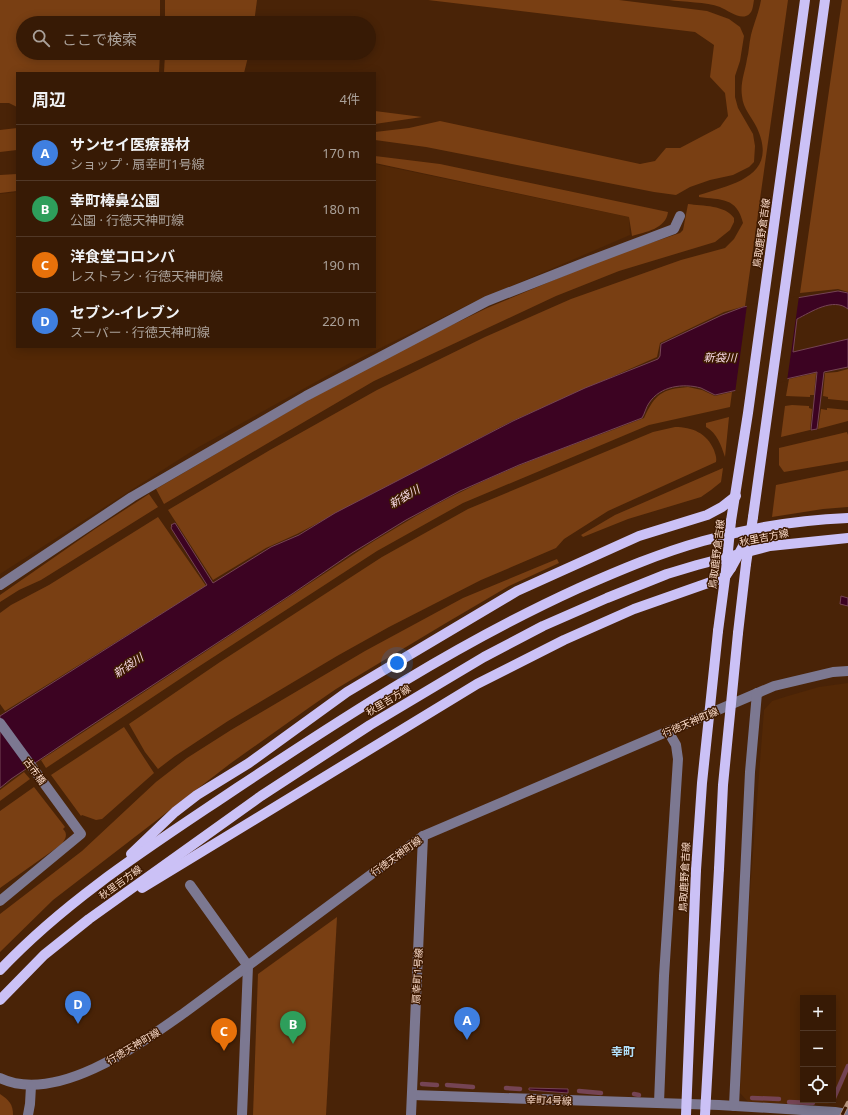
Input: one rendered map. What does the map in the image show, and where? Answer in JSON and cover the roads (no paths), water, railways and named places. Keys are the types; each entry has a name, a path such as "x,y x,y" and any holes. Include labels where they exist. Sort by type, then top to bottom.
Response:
{"main road":[{"name":"鳥取鹿野倉吉線","path":"686,1115 696,870 702,784 718,631 727,572 731,521 736,496 806,0"},
{"path":"706,1110 723,785 738,633 758,474 825,0"},
{"path":"109,874 175,812 198,795 249,763 347,692 517,591 639,536 707,515 722,507 736,496"},
{"name":"秋里吉方線","path":"0,970 40,930 109,874 333,724 456,650 545,603 636,563 705,540 773,526 848,518"},
{"path":"89,919 169,872 477,684 564,640 727,572 752,528"},
{"name":"秋里吉方線","path":"0,1000 44,955 89,919 261,796 342,742 461,670 544,626 636,585 697,564 770,546 848,538"}],"street":[{"path":"0,585 132,497 306,396 487,301 674,229 680,216"},
{"name":"行徳天神町線","path":"0,1078 12,1083 31,1086 52,1083 86,1072 112,1059 162,1029 423,836 774,686 833,672 848,672"},
{"path":"734,1106 750,772 757,694"},
{"name":"古市橋","path":"0,723 81,834 0,901"},
{"path":"659,1103 664,976 678,759 676,745 668,731"},
{"name":"扇幸町1号線","path":"411,1115 423,836"},
{"path":"190,885 248,966 242,1115"},
{"path":"28,1115 31,1086"},
{"name":"幸町4号線","path":"412,1095 687,1104 706,1110 734,1106 848,1114"}],"water":[{"name":"新袋川","path":"838,291 848,293 848,309 842,306 829,305 797,319 793,352 848,339 848,367 824,372 817,429 811,430 817,372 715,395 701,388 687,386 666,389 654,397 648,405 642,418 519,465 460,491 406,520 352,553 81,732 0,788 0,716 207,585 171,528 171,525 175,523 213,583 271,547 299,535 335,513 513,421 585,388 658,359 660,356 661,344 722,315 743,307"},
{"path":"841,596 848,598 848,606 840,604"},
{"path":"529,1088 568,1089 568,1093 529,1090"}],"waterway":[{"path":"836,1093 848,1066"},
{"path":"422,1084 437,1085"},
{"path":"447,1085 473,1087"},
{"path":"506,1088 520,1089"},
{"path":"579,1091 601,1093"},
{"path":"634,1094 639,1095"},
{"path":"752,1098 779,1099"},
{"path":"789,1102 800,1102"}],"railway":[{"path":"842,1115 848,1103"}],"place":[{"name":"セブン-イレブン","path":"78,1024"},
{"name":"サンセイ医療器材","path":"467,1040"},
{"name":"幸町棒鼻公園","path":"293,1044"},
{"name":"洋食堂コロンバ","path":"224,1051"}],"district":[{"name":"幸町","path":"623,1051"}]}
